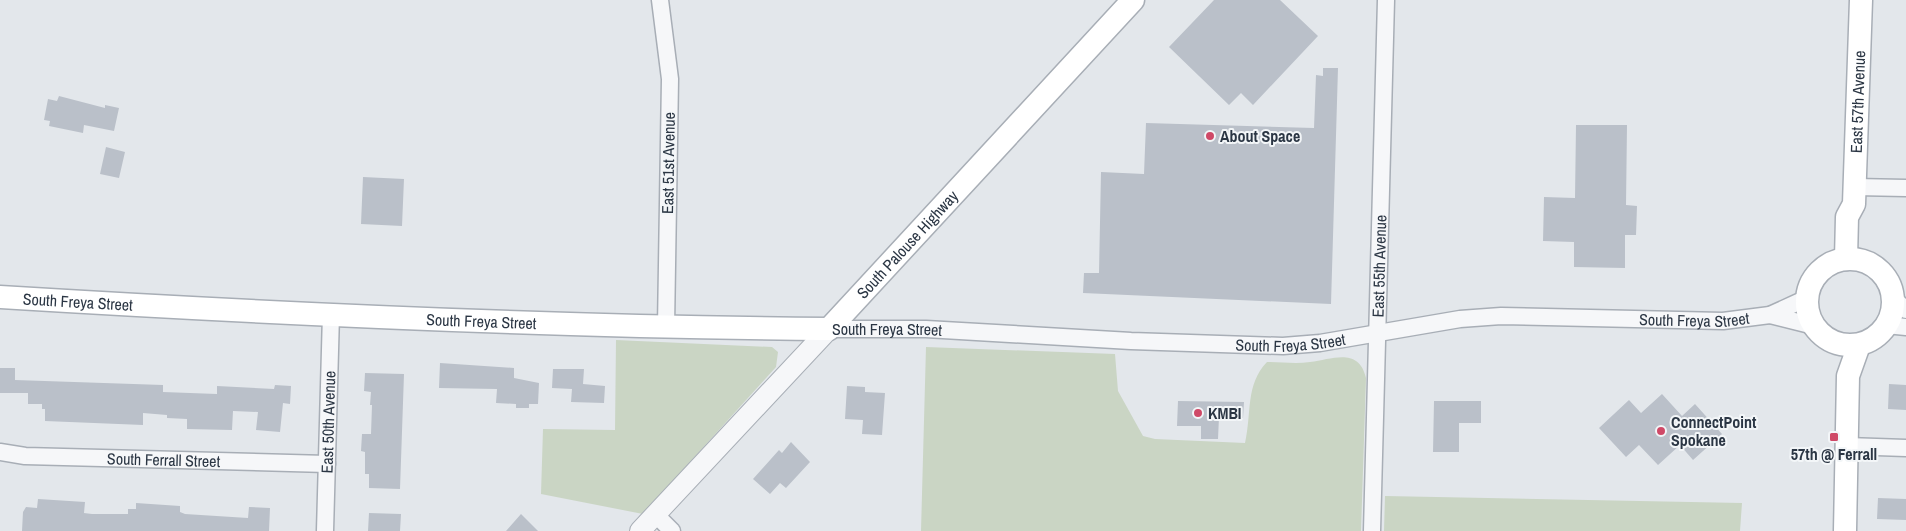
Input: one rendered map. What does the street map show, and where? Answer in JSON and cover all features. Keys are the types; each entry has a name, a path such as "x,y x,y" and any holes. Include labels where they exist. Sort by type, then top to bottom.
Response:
{"main road":[{"name":"South Palouse Highway","path":"829,329 1133,0"},
{"name":"East 57th Avenue","path":"1853,260 1863,218 1854,195 1861,0"},
{"path":"1853,260 1872,266 1882,274 1890,285 1899,304 1892,312 1896,326 1850,345 1826,338 1814,326 1805,299 1814,279 1822,269 1833,262 1853,260"},
{"name":"South Freya Street","path":"0,297 331,314 666,328 829,329"},
{"path":"1845,531 1848,376 1843,362 1850,345"}],"street":[{"name":"East 51st Avenue","path":"660,0 670,79 666,328"},
{"name":"East 55th Avenue","path":"1372,531 1386,0"},
{"path":"1854,195 1906,188"},
{"name":"South Freya Street","path":"829,329 926,329 1131,341 1283,346 1320,344 1377,335 1421,324 1501,316 1723,321 1770,315 1805,299"},
{"name":"East 50th Avenue","path":"325,531 331,314"},
{"name":"South Freya Street","path":"1770,315 1814,326"},
{"name":"South Palouse Highway","path":"640,531 829,329"},
{"path":"1847,446 1906,448"},
{"name":"South Ferrall Street","path":"0,452 35,456 327,464"},
{"path":"656,514 672,531"}],"green space":[{"path":"616,340 772,347 778,352 776,367 643,514 541,494 543,429 615,430"},
{"path":"926,347 1115,354 1118,391 1143,436 1155,439 1245,443 1252,390 1255,380 1267,362 1299,363 1344,357 1351,359 1358,362 1363,368 1366,378 1361,531 921,531"},
{"path":"1385,496 1742,503 1740,531 1384,531"}],"building":[{"path":"1214,0 1280,0 1318,36 1253,105 1241,93 1229,105 1169,47"},
{"path":"1323,68 1338,68 1331,304 1083,293 1084,273 1099,273 1101,172 1144,174 1146,123 1314,128 1316,75 1323,76"},
{"path":"59,96 105,108 105,105 119,108 114,131 84,125 83,133 49,126 50,121 44,120 48,99 57,101"},
{"path":"1576,125 1627,125 1626,205 1637,206 1636,235 1625,235 1625,268 1574,267 1574,242 1543,241 1544,197 1575,198"},
{"path":"106,147 125,152 119,178 100,174"},
{"path":"363,177 404,179 402,226 361,224"},
{"path":"440,363 514,368 514,378 539,383 538,404 529,404 529,408 516,408 516,404 496,403 497,389 439,388"},
{"path":"0,368 15,368 15,380 163,385 163,392 217,394 217,386 274,389 275,385 291,386 290,404 283,403 280,432 256,430 258,412 233,411 232,430 187,429 187,419 167,418 167,415 143,413 143,425 45,421 45,409 42,409 42,404 28,404 28,393 0,393"},
{"path":"553,369 584,369 583,384 605,386 604,403 571,402 572,389 552,388"},
{"path":"365,373 404,374 400,489 369,488 369,474 365,474 365,452 361,451 362,434 371,434 371,392 364,391"},
{"path":"1889,384 1906,385 1906,410 1888,409"},
{"path":"847,386 865,387 865,392 885,393 882,435 862,434 863,420 845,419"},
{"name":"ConnectPoint Spokane","path":"1662,394 1682,416 1695,404 1722,434 1693,460 1680,445 1658,465 1639,445 1626,457 1599,428 1629,400 1641,413"},
{"name":"KMBI","path":"1178,401 1244,402 1243,418 1219,417 1218,439 1201,439 1201,426 1177,426"},
{"path":"1434,401 1481,401 1481,423 1459,423 1459,452 1433,452"},
{"path":"791,442 810,462 786,488 780,483 770,494 753,479 779,450 782,453"},
{"path":"1878,498 1906,499 1906,520 1877,519"},
{"path":"38,499 85,502 84,513 92,514 128,514 128,509 136,509 136,503 180,506 180,512 185,514 248,518 249,507 270,508 269,531 22,531 23,512 26,507 37,508"},
{"path":"369,513 401,514 400,531 368,531"},
{"path":"521,514 538,531 506,531"}],"place":[{"name":"About Space","path":"1210,136"},
{"name":"KMBI","path":"1198,413"},
{"name":"ConnectPoint Spokane","path":"1661,431"},
{"name":"57th @ Ferrall","path":"1834,437"}]}
